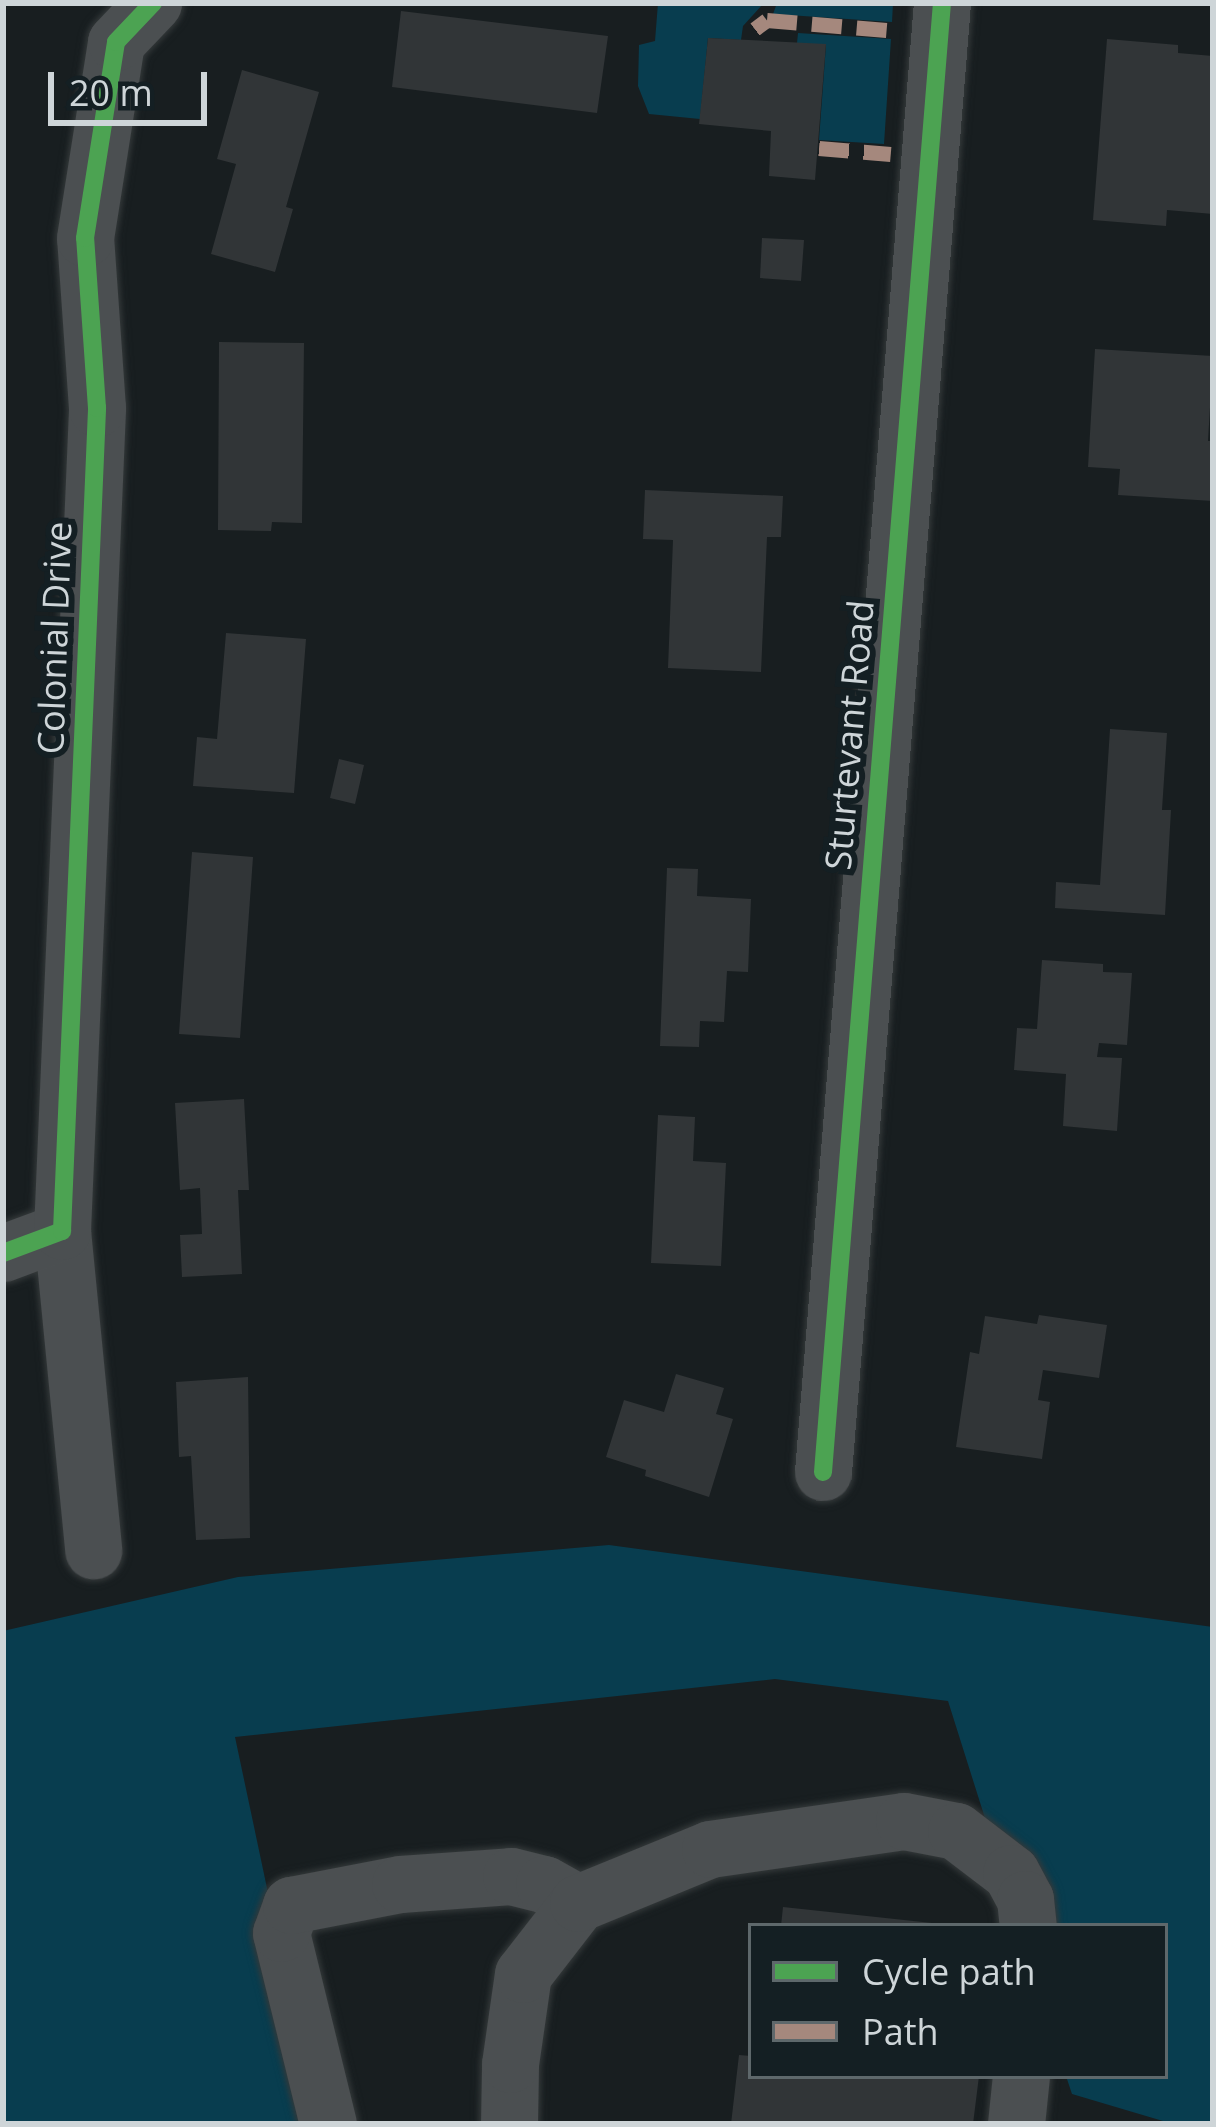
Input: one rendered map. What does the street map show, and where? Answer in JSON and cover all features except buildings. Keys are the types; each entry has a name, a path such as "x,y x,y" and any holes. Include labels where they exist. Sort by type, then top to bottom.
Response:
{"street":[{"name":"Colonial Drive","path":"93,1550 62,1231 97,407 86,238 116,42 153,3"},
{"name":"Sturtevant Road","path":"823,1472 942,3"},
{"path":"3,1253 62,1231"},
{"path":"509,2124 510,2064 523,1974 578,1903 710,1849 904,1821 956,1831 1011,1873 1025,1899 1028,1923"},
{"path":"328,2124 281,1933 291,1905 400,1884 511,1876 544,1883 578,1903"},
{"path":"1016,2124 1021,2079"}],"shaded area":[{"path":"658,3 763,4 743,26 741,40 708,38 700,119 649,114 638,86 639,45 655,41"},
{"path":"777,3 893,3 892,22 773,14"},
{"path":"798,33 891,39 884,144 819,140 826,45 797,43"},
{"path":"609,1545 1213,1627 1213,2124 1173,2124 1072,2094 1067,2079 1168,2079 1168,1923 1018,1923 948,1701 775,1679 235,1737 317,2124 3,2124 3,1631 238,1577"}],"marked path":[{"path":"755,29 767,20 899,31"},
{"path":"819,148 891,154"}],"cycle path":[{"path":"3,1253 62,1231 97,408 85,238 116,42 153,3"},
{"path":"823,1472 942,3"}]}
